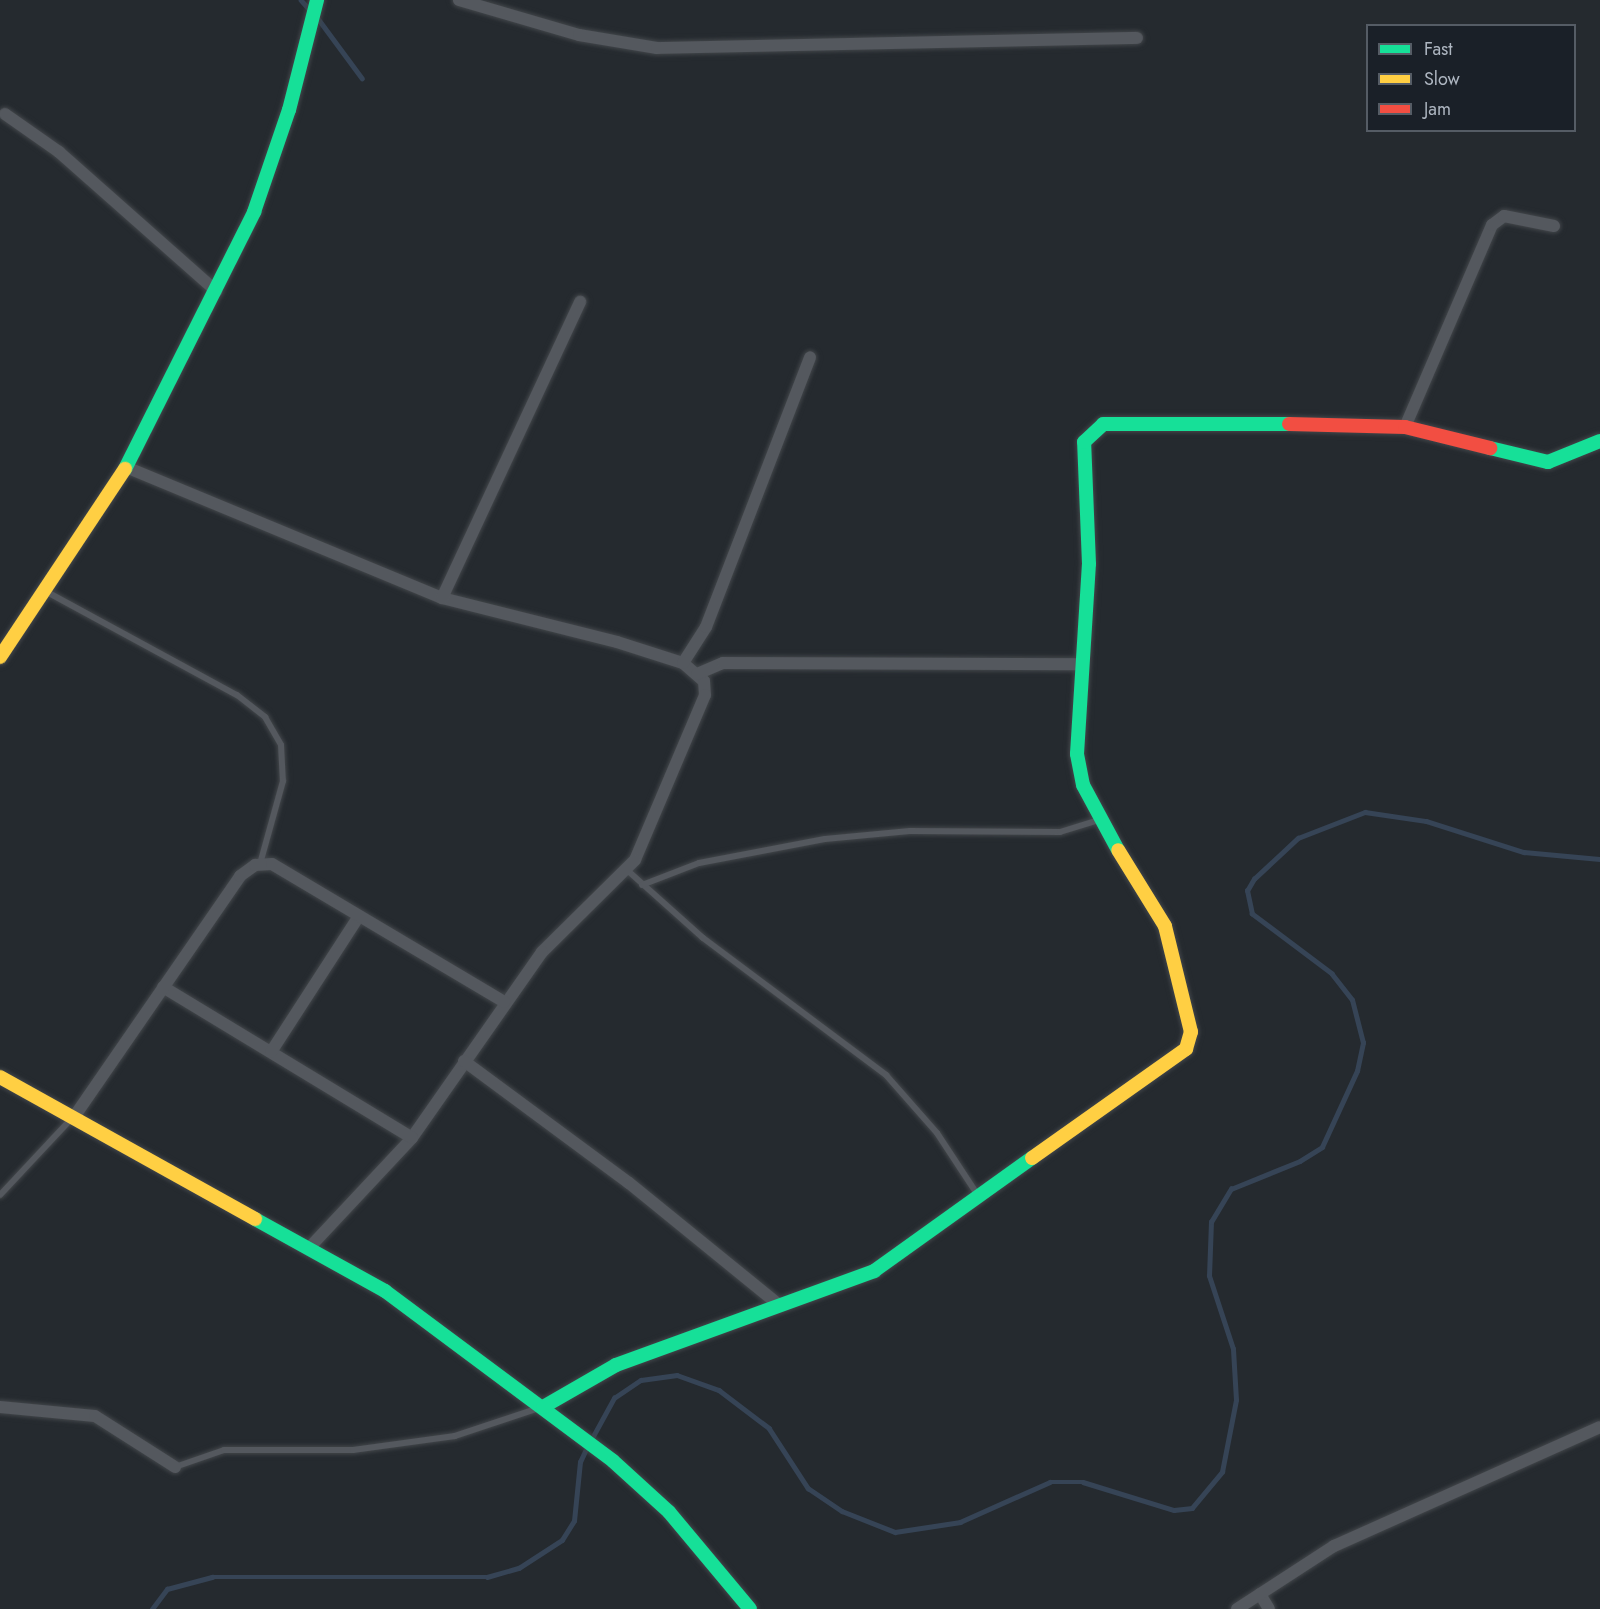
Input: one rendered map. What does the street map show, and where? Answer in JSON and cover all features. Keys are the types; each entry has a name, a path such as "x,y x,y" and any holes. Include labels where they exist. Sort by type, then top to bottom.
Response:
{"street":[{"path":"0,657 126,467 216,291 254,212 285,121 317,0"},
{"path":"459,0 579,35 657,48 1137,38"},
{"path":"4,114 59,152 216,291"},
{"path":"1405,427 1492,225 1504,216 1554,226"},
{"path":"442,598 580,302"},
{"path":"683,663 706,627 810,357"},
{"path":"543,1407 616,1365 888,1263 977,1194 1164,1070 1186,1048 1191,1032 1165,926 1100,820 1083,785 1077,754 1089,564 1084,442 1090,431 1103,424 1201,421 1405,427 1548,462 1600,441"},
{"path":"126,467 442,598 683,663 697,674 705,695 645,842 627,870 566,925 504,1002 412,1138 309,1248"},
{"path":"697,674 723,663 1083,664"},
{"path":"74,1117 240,876 260,864 272,864 504,1002"},
{"path":"271,1052 359,916"},
{"path":"163,987 412,1138"},
{"path":"464,1061 629,1183 780,1305"},
{"path":"0,1077 385,1291 613,1461 669,1512 750,1609"},
{"path":"0,1407 95,1416 175,1467"},
{"path":"1237,1609 1334,1546 1600,1427"},
{"path":"1260,1594 1269,1609"}],"lane":[{"path":"44,590 237,695 265,717 281,745 283,781 260,864"},
{"path":"642,885 699,863 825,839 910,831 1060,832 1100,820"},
{"path":"627,870 720,951 886,1075 937,1133 977,1194"},
{"path":"0,1195 74,1117"},
{"path":"175,1467 224,1450 353,1450 455,1436 543,1407"}],"waterway":[{"path":"301,0 309,9"},
{"path":"317,17 362,78"},
{"path":"591,1440 614,1398 641,1380 677,1375 719,1390 769,1428 808,1488 842,1511 895,1532 960,1522 1050,1482 1083,1482 1174,1510 1192,1508 1222,1472 1236,1400 1233,1349 1209,1276 1211,1222 1231,1189 1300,1161 1322,1147 1357,1071 1363,1043 1352,1000 1332,974 1252,914 1247,891 1254,879 1298,838 1365,812 1426,821 1524,852 1600,859"},
{"path":"152,1609 167,1589 212,1577 487,1577 519,1568 562,1540 574,1521 580,1462 587,1447"}],"traffic: fast":[{"path":"125,469 254,212 289,110 317,0"},
{"path":"1118,850 1083,785 1077,754 1089,564 1084,442 1103,424 1289,424"},
{"path":"1490,448 1548,462 1600,441"},
{"path":"543,1407 616,1365 874,1271 1032,1158"},
{"path":"255,1219 385,1291 613,1461 669,1512 750,1609"}],"traffic: slow":[{"path":"0,657 125,469"},
{"path":"1032,1158 1186,1049 1191,1032 1165,926 1118,850"},
{"path":"0,1077 255,1219"}],"traffic: jam":[{"path":"1289,424 1405,427 1490,448"}]}
